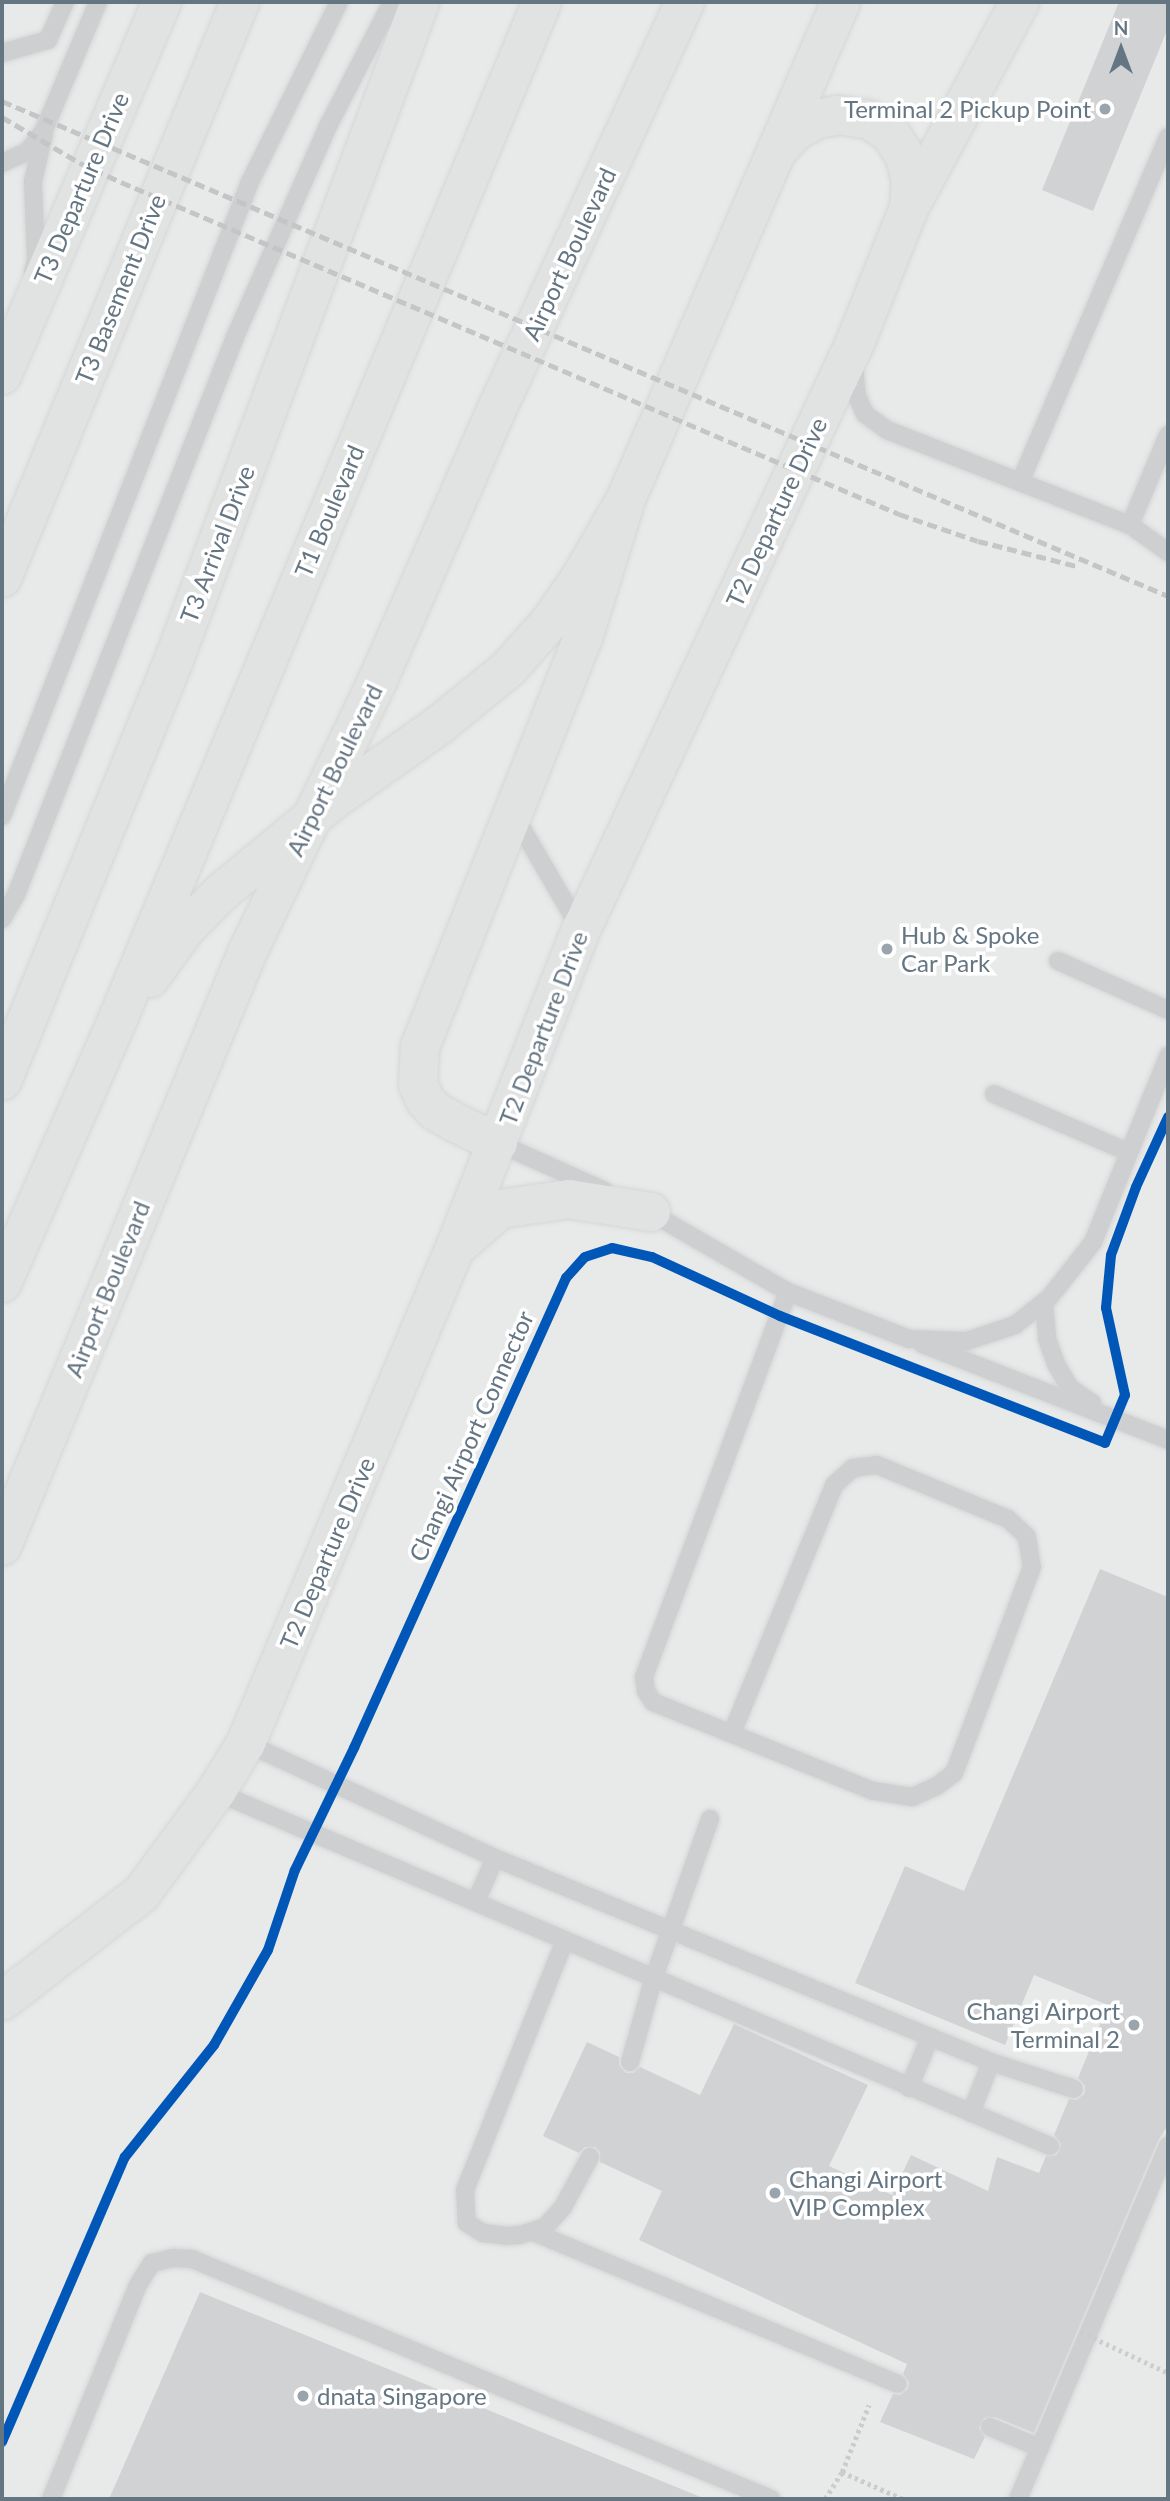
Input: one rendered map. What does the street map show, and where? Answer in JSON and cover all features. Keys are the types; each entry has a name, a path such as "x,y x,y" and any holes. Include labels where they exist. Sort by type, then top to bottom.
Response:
{"main road":[{"name":"T3 Departure Drive","path":"2,375 162,2"},
{"name":"T3 Basement Drive","path":"2,578 240,2"},
{"name":"T3 Arrival Drive","path":"2,1081 175,657 420,2"},
{"name":"T1 Boulevard","path":"117,1021 542,2"},
{"name":"Airport Boulevard","path":"2,1546 248,951 377,682 502,399 685,2"},
{"path":"498,1143 436,1111 425,1100 418,1084 417,1065 421,1047 584,635 626,499 841,2"},
{"path":"963,107 989,2"},
{"name":"T2 Departure Drive","path":"2,2001 141,1894 216,1792 246,1743 455,1248 581,930 855,343 909,208 1020,2"},
{"path":"773,156 795,131 818,119 839,115 870,120 891,134 905,156 911,181 909,208"},
{"path":"2,1283 117,1021 186,928 222,892 332,801 438,726 509,668 550,622 581,577 626,499"},
{"path":"455,1248 500,1209 569,1199 651,1212"}],"lane":[{"path":"2,53 48,40 65,2"},
{"path":"28,313 27,298 36,260 33,181 44,130 98,2"},
{"path":"2,816 250,182 339,2"},
{"path":"2,919 16,895 235,337 328,126 392,2"},
{"path":"2,163 27,152 44,130"},
{"path":"1021,480 1168,137"},
{"path":"855,343 857,396 865,414 887,430 1021,480 1130,525 1168,552"},
{"path":"1130,525 1168,435"},
{"path":"512,812 581,930"},
{"path":"1058,961 1168,1010"},
{"path":"909,1339 967,1341 1015,1325 1044,1302 1093,1242 1168,1056"},
{"path":"994,1094 1128,1152"},
{"path":"498,1143 651,1212 789,1292 1168,1440"},
{"path":"733,1733 834,1485 853,1468 877,1465 1008,1519 1027,1537 1031,1567 954,1773 937,1786 912,1797 873,1791 653,1702 646,1691 644,1677 789,1292"},
{"path":"1044,1302 1047,1339 1070,1388 1115,1419"},
{"path":"246,1743 495,1858 991,2062 1074,2089"},
{"path":"216,1792 477,1901 653,1980 1050,2146"},
{"path":"630,2062 653,1980 710,1819"},
{"path":"477,1901 495,1858"},
{"path":"565,1940 463,2197 464,2216 474,2229 506,2236 533,2232 555,2218 590,2157"},
{"path":"909,2088 930,2037"},
{"path":"971,2113 991,2062"},
{"path":"1018,2499 1146,2187 1168,2145"},
{"path":"533,2232 898,2384"},
{"path":"51,2499 138,2285 152,2263 173,2258 192,2259 771,2499"},
{"path":"990,2427 1040,2448"}],"path":[{"path":"1081,2332 1168,2373"},
{"path":"825,2499 842,2472 881,2376"},
{"path":"842,2472 903,2499"}],"shaded area":[{"path":"2,2 1168,2 1168,2499 2,2499"}],"building":[{"name":"Terminal 2 Pickup Point","path":"1119,2 1168,2 1168,28 1093,211 1042,190"},
{"name":"Changi Airport Terminal 2","path":"1100,1569 1168,1597 1168,2125 1158,2141 1034,2433 995,2417 984,2418 979,2428 985,2437 974,2459 880,2422 893,2394 900,2395 908,2389 909,2382 903,2374 907,2364 639,2240 662,2191 600,2162 600,2152 595,2147 585,2147 579,2153 543,2136 587,2042 619,2057 619,2065 626,2073 633,2073 640,2067 700,2095 734,2024 868,2085 829,2166 892,2195 911,2155 988,2191 997,2157 1039,2173 1046,2156 1057,2155 1061,2144 1054,2135 1069,2099 1077,2100 1085,2093 1085,2086 1078,2078 1108,2005 1034,1975 1005,2045 855,1983 905,1866 964,1891"},
{"name":"dnata Singapore","path":"200,2292 703,2498 703,2499 109,2499"}],"railway":[{"path":"2,101 1168,596"},
{"path":"2,117 80,163 121,182 899,514 978,541 1076,566"}],"cycle path":[{"name":"Changi Airport Connector","path":"2,2442 125,2157 214,2045 268,1950 295,1870 354,1748 566,1278 585,1257 612,1248 652,1257 780,1316 1105,1443 1125,1395 1106,1308 1111,1255 1136,1187 1168,1117"}],"place":[{"name":"Terminal 2 Pickup Point","path":"1105,109"},
{"name":"Hub & Spoke Car Park","path":"887,949"},
{"name":"Changi Airport Terminal 2","path":"1134,2025"},
{"name":"Changi Airport VIP Complex","path":"775,2193"},
{"name":"dnata Singapore","path":"303,2396"}]}
